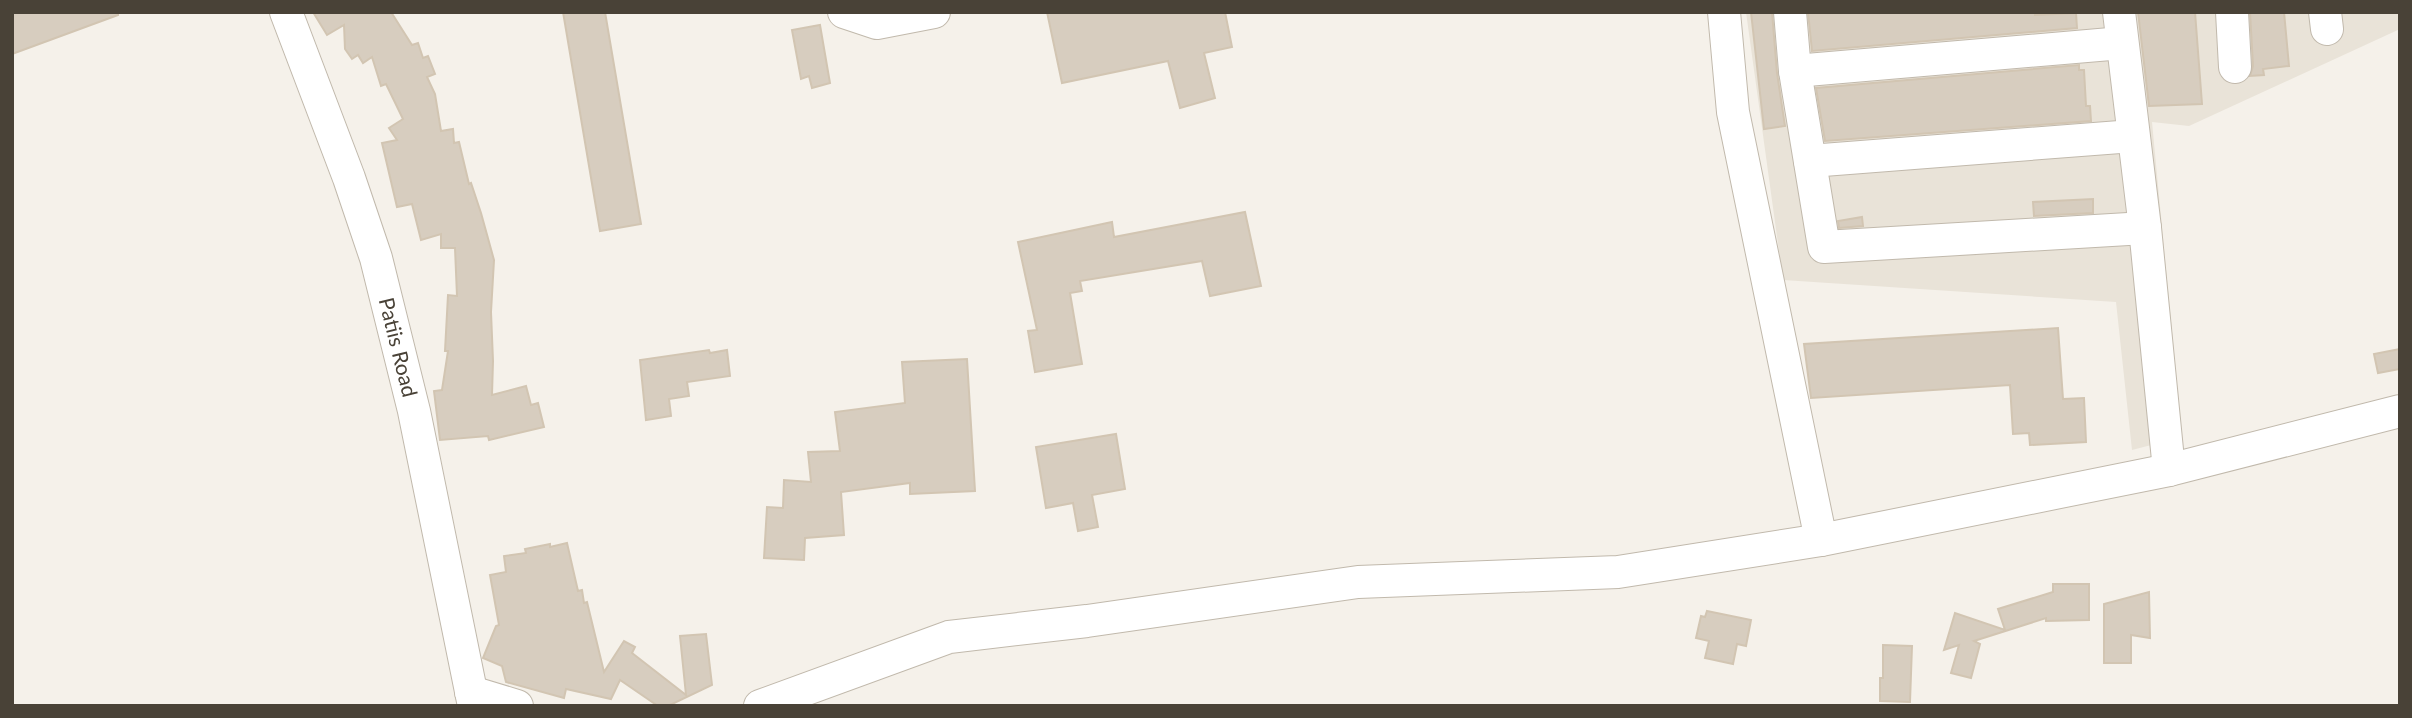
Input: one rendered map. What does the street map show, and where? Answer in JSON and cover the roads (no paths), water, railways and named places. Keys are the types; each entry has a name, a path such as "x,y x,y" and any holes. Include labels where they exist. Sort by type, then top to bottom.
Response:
{"street":[{"name":"Patiis Road","path":"286,12 349,178 376,258 414,411 473,699"},
{"path":"844,12 877,23 934,12"},
{"path":"1724,12 1733,111 1821,540"},
{"path":"1790,12 1795,71 1824,247 2145,228"},
{"path":"2232,12 2235,67"},
{"path":"1795,71 2121,27 2145,228 2169,470"},
{"path":"1810,161 2133,136"},
{"path":"760,706 949,637 1087,621 1358,582 1618,572 1821,540 2169,470 2400,411"},
{"path":"473,699 517,706"}]}
